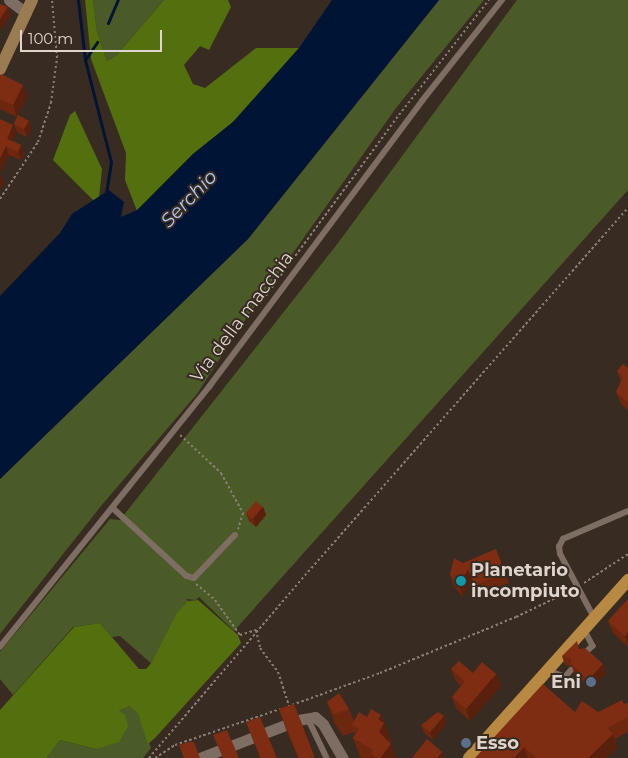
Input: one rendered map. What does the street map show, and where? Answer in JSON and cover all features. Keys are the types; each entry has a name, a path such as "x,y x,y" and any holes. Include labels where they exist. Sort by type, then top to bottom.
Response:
{"main road":[{"path":"0,70 32,0"},
{"path":"469,758 628,580"}],"street":[{"path":"9,0 26,13"},
{"path":"200,758 303,719 315,718 323,724 343,758"}],"lane":[{"name":"Via della macchia","path":"0,646 114,508 209,387 422,101 502,0"},
{"path":"114,508 187,576 194,578 234,535"},
{"path":"594,618 560,554 563,539 628,511"},
{"path":"584,629 593,646 585,654"},
{"path":"548,670 565,677 570,670"},
{"path":"303,719 327,758"}],"path":[{"path":"0,199 38,142 51,103 57,58 52,0"},
{"path":"280,275 488,0"},
{"path":"149,758 628,208"},
{"path":"184,438 221,473 236,500 242,513 234,535"},
{"path":"155,758 175,745 289,706 516,617 577,587 628,554"},
{"path":"187,576 214,600 240,635 254,629 258,632"},
{"path":"258,632 260,648 278,672 289,706 303,719"}],"green space":[{"path":"85,0 93,0 97,32 107,61 116,56 164,0 228,0 231,7 209,50 200,46 184,65 193,84 205,88 256,48 299,48 233,122 193,154 137,211 125,180 126,153 91,59"},
{"path":"93,0 164,0 116,56 107,61 97,32"},
{"path":"439,0 484,0 396,108 239,329 197,394 101,506 0,634 0,479 248,239"},
{"path":"517,0 628,0 628,190 234,631 199,597 196,600 186,599 199,611 152,664 120,636 112,637 100,623 73,627 13,695 0,679 0,652 110,519 120,520 338,243"},
{"path":"75,111 102,169 99,198 94,201 53,160 70,115"},
{"path":"198,600 238,635 241,643 148,744 138,714 129,706 119,711 125,715 128,726 119,742 96,749 60,740 47,758 0,758 0,710 74,627 100,623 139,669 146,669 152,662 177,613 188,601"},
{"path":"129,706 138,714 151,748 143,758 47,758 60,740 96,749 119,711"}],"water":[{"name":"Serchio","path":"332,0 439,0 248,239 0,479 0,296 60,233 72,214 109,190 124,202 121,217 137,210 193,154 233,122 299,48"}],"building":[{"path":"0,4 8,7 0,19"},
{"path":"1,74 23,85 13,105 0,99"},
{"path":"18,115 29,121 24,129 14,124"},
{"path":"0,119 13,125 7,139 21,145 18,152 6,146 0,158"},
{"path":"623,364 628,368 628,402 616,392 623,377 617,371"},
{"path":"256,501 263,507 252,519 246,513"},
{"path":"496,549 505,573 475,585 468,569 459,586 450,574 454,558 463,563"},
{"path":"628,599 628,632 625,636 608,621"},
{"path":"577,641 579,649 585,648 603,664 588,680 571,664 571,658 562,656"},
{"path":"459,661 473,673 482,662 496,674 466,709 452,697 465,681 451,669"},
{"path":"543,684 575,712 582,701 598,712 622,700 624,704 628,703 628,717 607,728 613,734 588,758 537,758 524,747 514,758 475,758"},
{"path":"339,693 349,709 334,714 327,702"},
{"path":"294,704 314,756 308,758 299,758 279,709"},
{"path":"371,709 381,715 378,719 384,723 379,732 391,744 380,758 371,754 373,750 353,738 359,729 352,725 359,712 367,717"},
{"path":"438,712 444,716 430,732 421,725"},
{"path":"260,717 277,758 261,758 246,722"},
{"path":"227,730 239,758 223,758 213,735"},
{"path":"427,739 442,752 437,758 412,758"},
{"path":"194,742 200,758 184,758 179,745"}],"waterway":[{"path":"78,0 85,60 111,162 105,198"},
{"path":"108,23 118,0"},
{"path":"85,60 97,42"}],"place":[{"name":"Planetario incompiuto","path":"461,581"},
{"name":"Eni","path":"591,682"},
{"name":"Esso","path":"466,743"}]}
